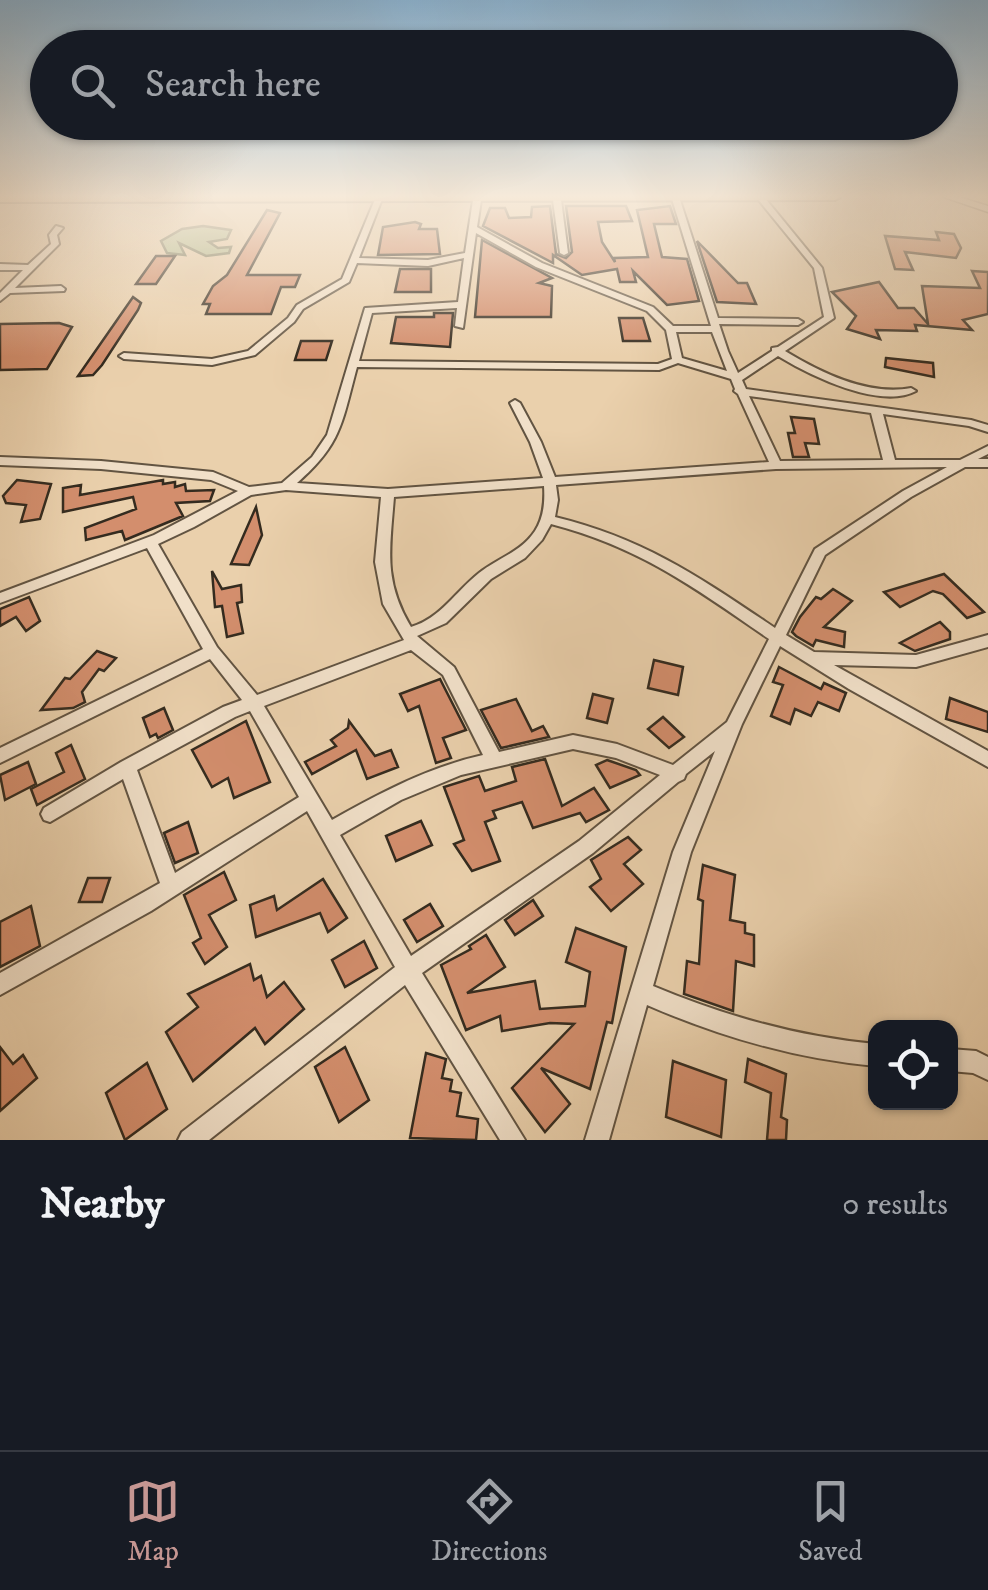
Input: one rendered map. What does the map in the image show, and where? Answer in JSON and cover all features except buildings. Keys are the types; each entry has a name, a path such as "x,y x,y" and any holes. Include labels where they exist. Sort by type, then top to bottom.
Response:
{"street":[{"path":"0,298 11,292 48,250"},
{"path":"124,356 212,362 250,352 291,320 300,307 346,280 358,250"},
{"path":"460,326 469,250"},
{"path":"513,250 539,265 650,309 671,328 677,360"},
{"path":"691,250 736,382 776,465"},
{"path":"736,382 776,350 829,318 818,268 803,250"},
{"path":"354,260 428,263 468,255"},
{"path":"0,267 31,268"},
{"path":"11,292 61,290"},
{"path":"286,486 326,449 356,364 362,320 368,310 462,305"},
{"path":"671,328 798,322"},
{"path":"776,350 794,363 864,389 898,395 911,391"},
{"path":"356,364 659,367 677,360 736,382 988,430"},
{"path":"852,406 864,389"},
{"path":"50,814 127,766 254,704 437,625 481,578 523,552 546,519 554,483 515,404"},
{"path":"876,410 890,463"},
{"path":"597,1140 682,852 734,724 820,552 988,448"},
{"path":"0,461 101,464 213,476 248,491"},
{"path":"0,598 215,513 248,491 286,486 388,493 776,465 988,463"},
{"path":"388,493 382,536 384,586 390,604 411,638 448,670 495,761"},
{"path":"546,519 594,530 660,557 776,636 988,760"},
{"path":"150,541 212,650 254,704 408,970 514,1140"},
{"path":"814,658 916,661 988,641"},
{"path":"0,756 212,650"},
{"path":"190,1140 408,970 586,847 734,724"},
{"path":"328,832 395,794 460,768 574,742 617,752 678,774"},
{"path":"127,766 170,888"},
{"path":"0,985 170,888 309,800"},
{"path":"641,992 703,1019 840,1053 868,1055"},
{"path":"958,1061 976,1062 988,1069"}],"green space":[{"path":"166,250 183,250 185,255"},
{"path":"194,250 230,250 229,253 206,256"}]}
